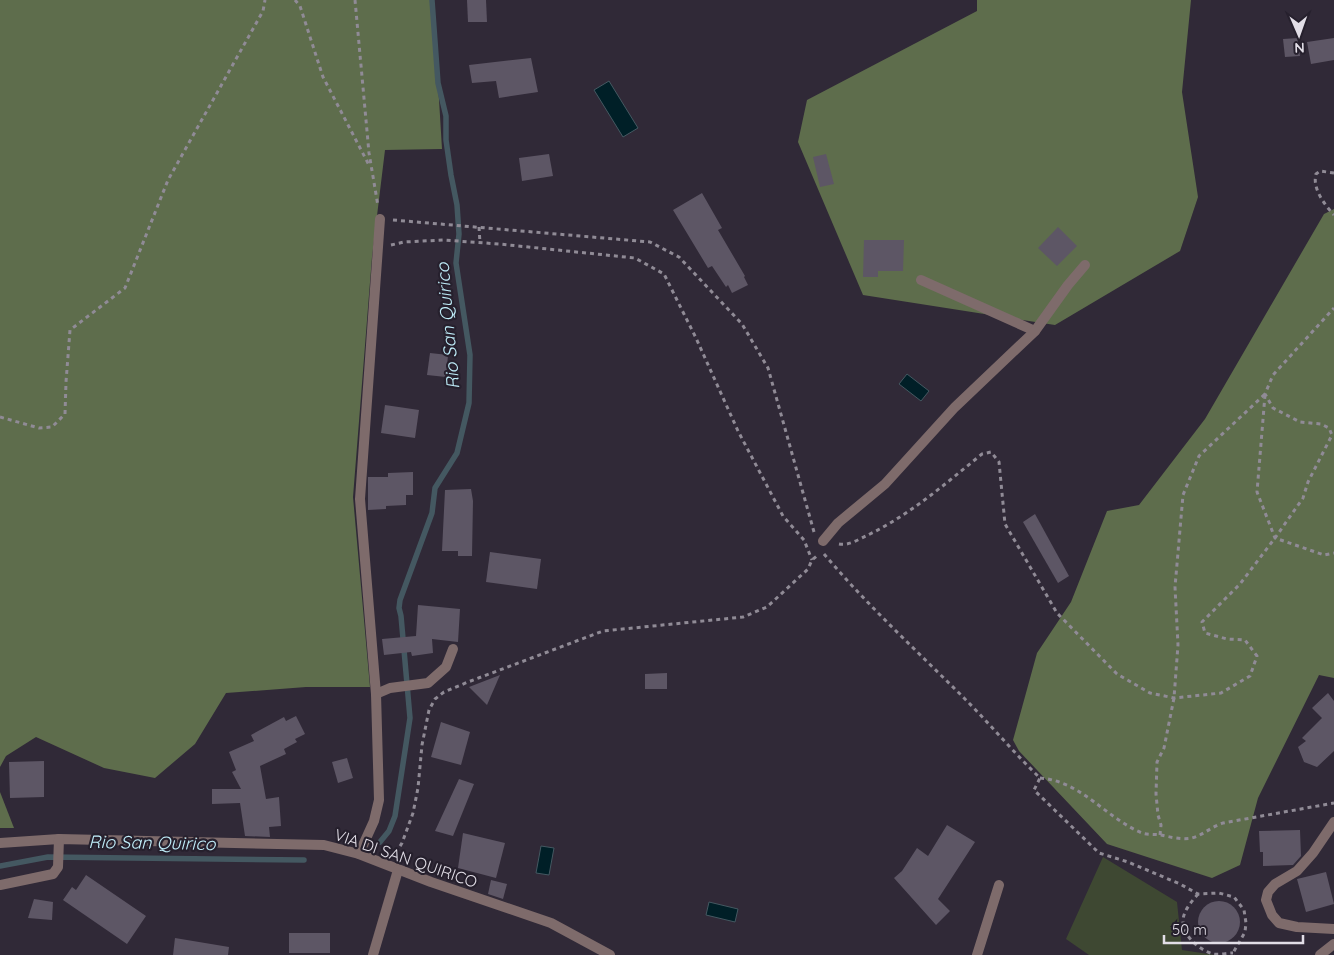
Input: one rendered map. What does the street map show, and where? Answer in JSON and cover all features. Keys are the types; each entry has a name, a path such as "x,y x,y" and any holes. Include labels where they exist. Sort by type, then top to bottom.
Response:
{"street":[{"path":"359,854 374,821 379,800 376,694 360,499 380,218"},
{"path":"823,542 838,523 885,484 955,407 1035,330 1068,285 1086,265"},
{"path":"921,280 1035,330"},
{"path":"376,694 390,688 428,683 446,667 453,649"},
{"path":"1334,822 1297,871 1275,884 1268,892 1266,900 1272,915 1279,923 1297,927 1334,929"},
{"path":"0,885 53,874 58,867 59,842"},
{"name":"VIA DI SAN QUIRICO","path":"0,843 324,845 359,854 393,868 551,923 610,955"},
{"path":"373,955 393,868"},
{"path":"977,955 999,885"},
{"path":"1320,955 1334,944"}],"path":[{"path":"0,417 38,428 52,427 65,414 70,330 125,288 168,180 263,11 265,0"},
{"path":"295,0 300,6 323,77 372,170"},
{"path":"355,0 372,170 380,218 650,242 679,257 742,324 768,368 815,533"},
{"path":"1334,173 1320,172 1314,178 1321,200 1334,215"},
{"path":"478,243 479,227"},
{"path":"378,248 404,242 443,240 478,243 635,258 664,274 696,338 738,431 783,516 804,540 812,560"},
{"path":"1334,308 1274,375 1265,394 1257,492 1275,538 1324,555 1334,552"},
{"path":"823,542 848,544 890,524 927,500 982,454 991,452 999,462 1005,524 1057,613 1117,674 1150,693 1174,698 1221,693 1250,676 1257,656 1245,640 1227,639 1205,633 1202,622 1240,584 1303,498 1308,482 1332,435 1329,428 1321,424 1300,422 1273,408 1265,394"},
{"path":"1160,835 1161,825 1156,794 1158,762 1164,748 1174,698 1178,645 1175,587 1183,495 1200,456 1265,394"},
{"path":"393,868 413,813 418,788 422,744 429,710 435,699 444,692 603,632 743,617 767,607 808,569 812,560 822,552 845,579 969,703 1040,778 1051,779 1087,796 1114,816 1143,833 1190,838 1205,833 1213,826 1334,803"},
{"path":"1040,778 1034,790 1099,853 1128,862 1180,884 1198,894 1218,893 1234,898 1244,910 1246,923 1245,932 1233,954 1215,955 1202,949 1187,935 1183,921 1188,907 1198,894"}],"green space":[{"path":"0,0 433,0 442,149 385,150 372,257 353,497 370,687 306,687 226,693 195,744 155,778 104,768 36,737 6,756 0,767"},
{"path":"977,0 1191,0 1182,92 1198,197 1180,251 1055,325 863,295 798,142 807,100 977,11"},
{"path":"1334,209 1334,678 1319,675 1258,798 1240,865 1212,878 1107,844 1019,751 1013,740 1037,653 1071,602 1107,511 1139,505 1205,419 1324,214"},
{"path":"0,792 14,828 0,828"},
{"path":"1103,857 1177,902 1182,950 1215,955 1089,955 1066,939"}],"water":[{"path":"609,81 638,128 623,137 594,90"},
{"path":"907,374 929,391 921,401 899,384"},
{"path":"541,846 554,848 549,875 536,873"},
{"path":"709,902 738,909 735,922 706,915"}],"building":[{"path":"467,0 486,0 487,22 468,22"},
{"path":"1298,38 1300,56 1285,57 1283,39"},
{"path":"1334,38 1334,60 1311,64 1307,42"},
{"path":"531,58 538,92 499,98 496,81 472,83 469,65"},
{"path":"549,154 553,176 522,181 519,158"},
{"path":"826,154 834,184 820,187 813,157"},
{"path":"702,193 722,228 718,230 745,276 748,285 732,293 728,285 726,287 712,266 708,268 673,210"},
{"path":"1058,227 1077,246 1057,266 1038,248"},
{"path":"864,240 904,240 903,271 878,271 878,277 863,277"},
{"path":"430,353 448,355 446,377 427,375"},
{"path":"385,405 419,410 415,438 381,433"},
{"path":"413,472 413,495 406,495 406,505 386,506 386,509 368,510 368,477 388,477 388,473"},
{"path":"471,489 473,501 472,556 458,556 458,551 442,551 445,490"},
{"path":"1035,514 1069,576 1058,583 1023,522"},
{"path":"490,552 541,559 537,589 486,582"},
{"path":"418,605 460,609 458,642 432,639 433,653 412,656 411,652 384,655 382,639 416,636"},
{"path":"667,673 667,689 645,689 645,674"},
{"path":"500,675 487,705 469,687"},
{"path":"1328,693 1334,701 1334,751 1317,767 1304,762 1298,747 1306,741 1302,738 1322,718 1312,708"},
{"path":"296,716 305,734 295,739 297,742 284,749 286,754 260,766 266,799 279,797 281,826 269,827 270,837 245,836 240,803 212,804 212,789 241,789 232,772 236,770 229,752 254,741 251,735 284,717 286,721"},
{"path":"441,722 470,732 461,765 431,757"},
{"path":"347,758 353,778 338,783 332,762"},
{"path":"44,761 44,797 10,798 9,762"},
{"path":"459,779 474,784 453,836 435,831"},
{"path":"947,825 975,842 938,899 950,911 936,925 894,878 902,871 917,848 928,856"},
{"path":"1300,830 1301,856 1293,865 1263,866 1263,852 1260,852 1259,831"},
{"path":"463,833 505,843 496,878 458,868"},
{"path":"1326,872 1334,904 1306,912 1297,879"},
{"path":"86,875 146,916 127,944 63,900 72,887 76,890"},
{"path":"491,880 507,884 503,899 488,894"},
{"path":"34,899 53,902 52,920 28,918"},
{"path":"1219,901 1234,907 1240,922 1234,937 1219,943 1204,937 1198,922 1204,907"},
{"path":"289,933 330,933 330,953 289,953"},
{"path":"175,938 229,947 228,955 173,955"}],"waterway":[{"name":"Rio San Quirico","path":"380,842 389,831 395,816 410,718 399,608 400,600 432,513 435,488 457,453 469,403 470,355 456,263 459,234 457,205 446,140 446,116 438,83 432,0"},
{"name":"Rio San Quirico","path":"0,866 48,857 304,860"}]}
